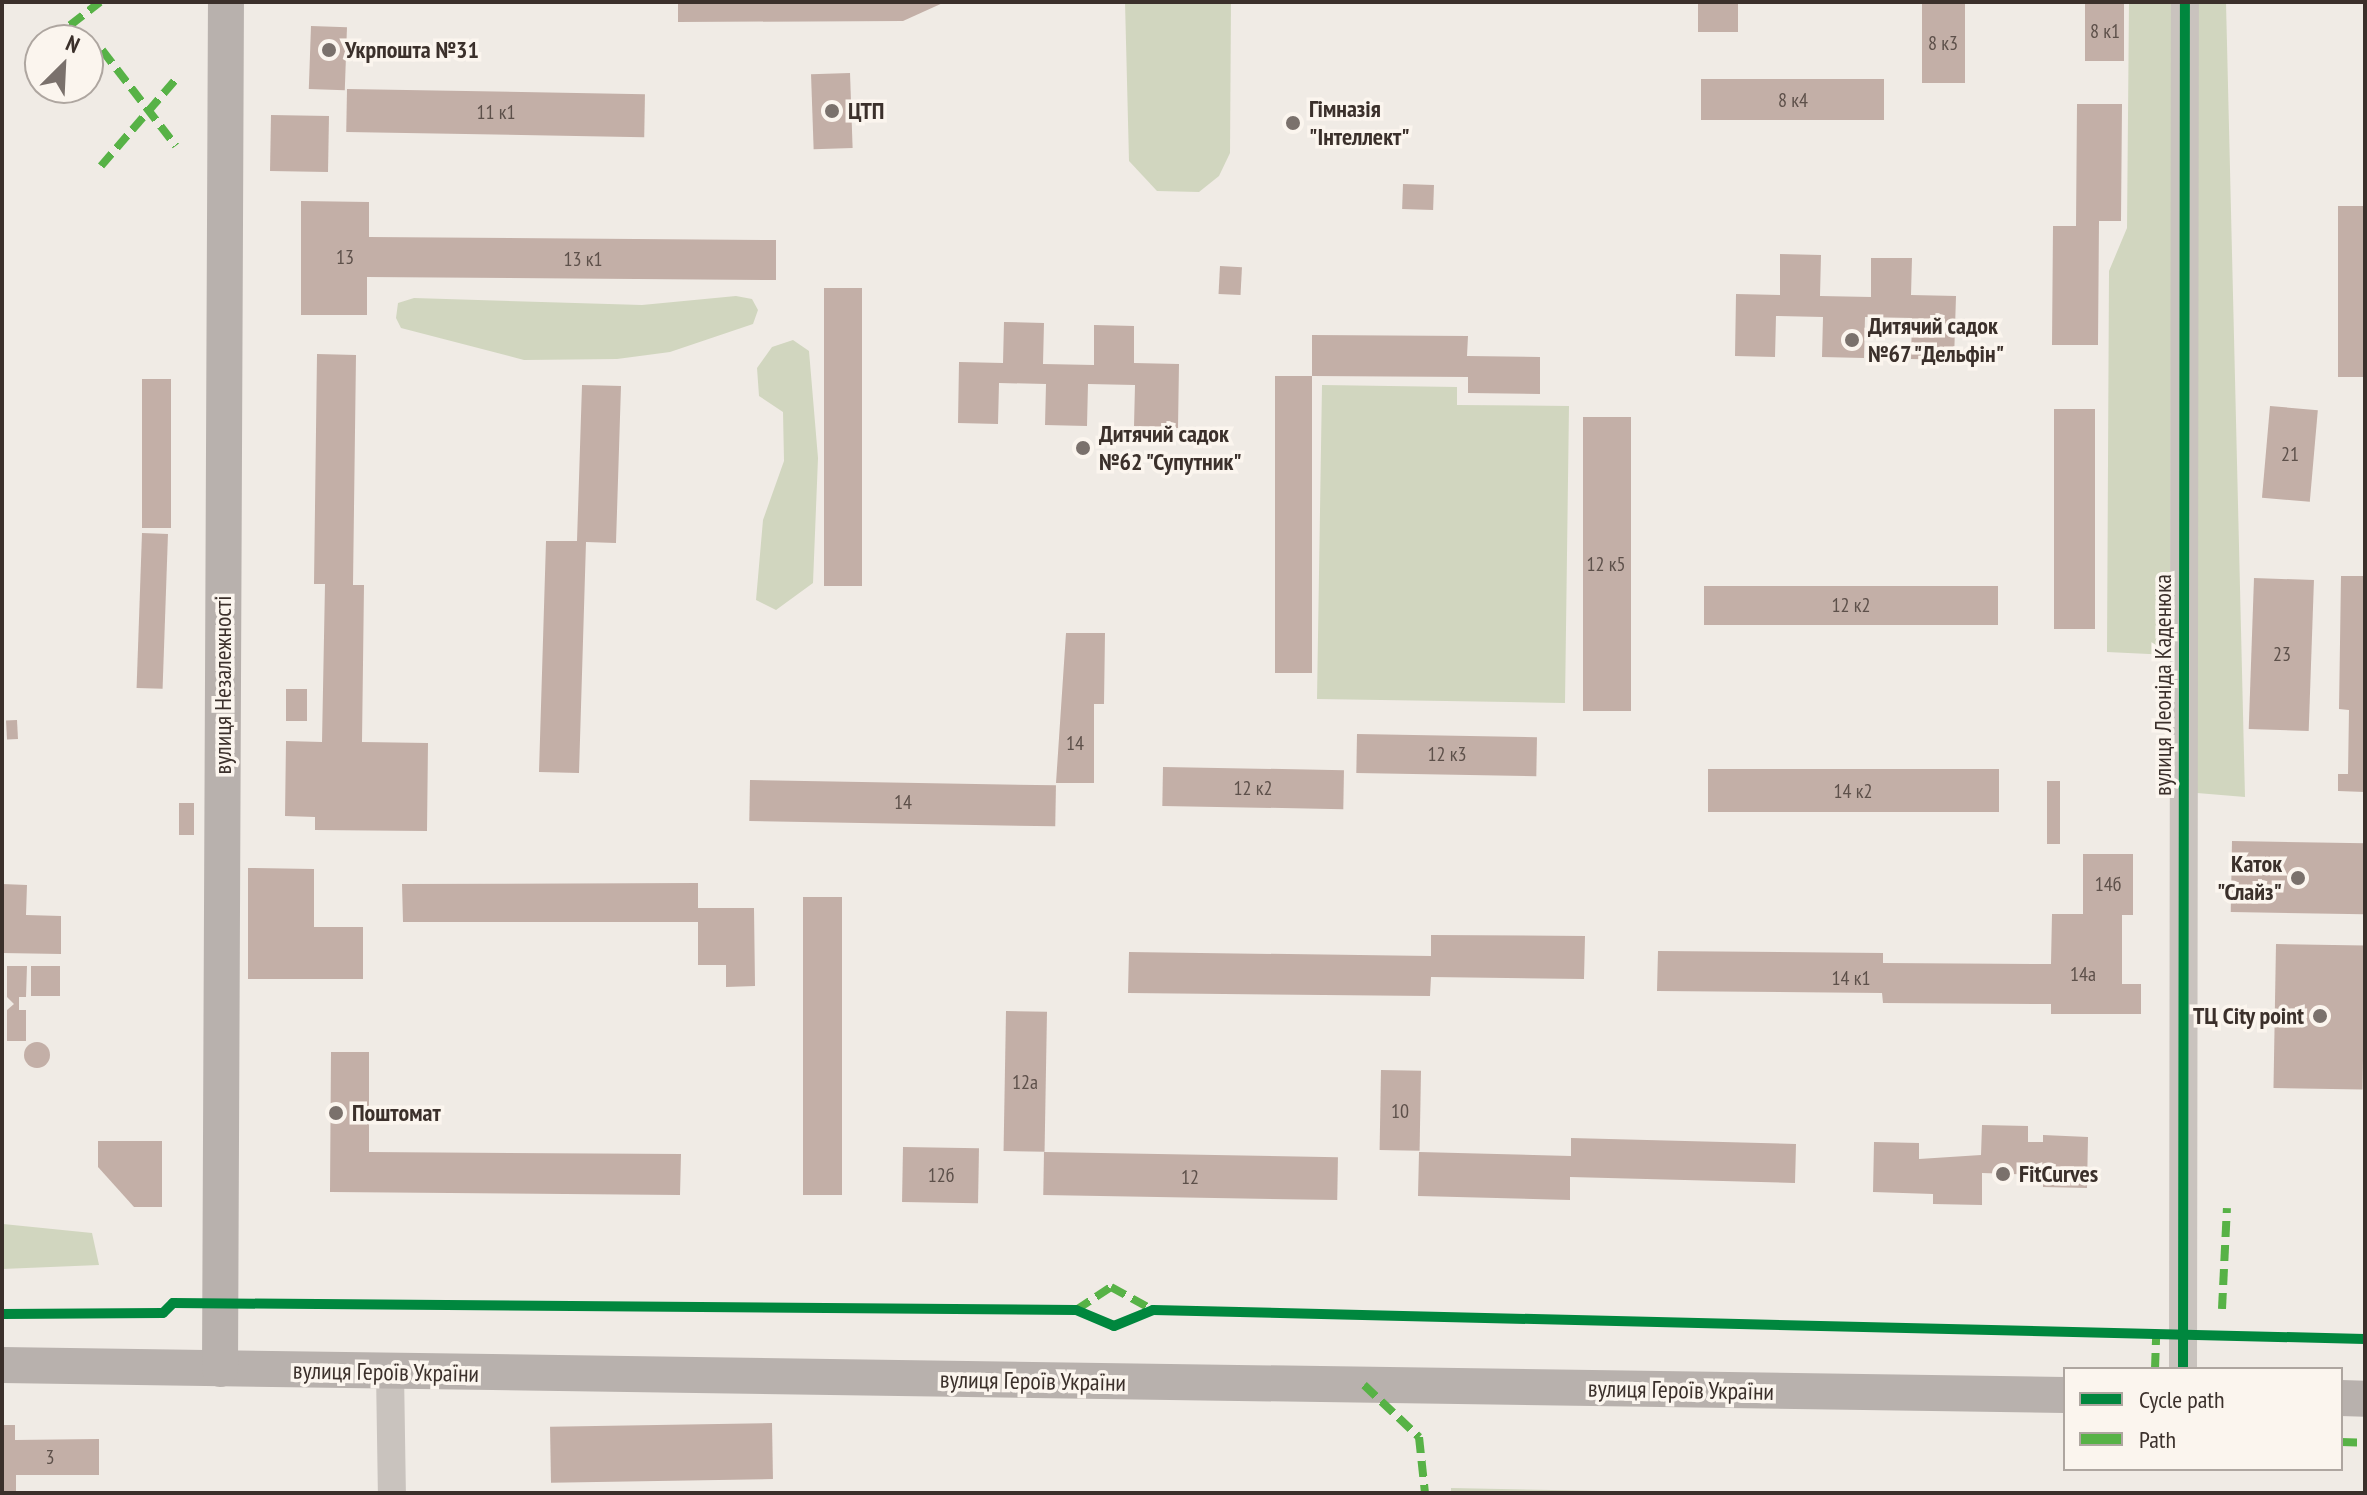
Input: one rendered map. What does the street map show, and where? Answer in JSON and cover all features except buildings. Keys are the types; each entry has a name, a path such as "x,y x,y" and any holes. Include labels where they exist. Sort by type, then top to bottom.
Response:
{"main road":[{"name":"вулиця Незалежності","path":"220,1369 226,2"},
{"name":"вулиця Героїв України","path":"2,1365 2063,1395"},
{"path":"2343,1398 2365,1399"}],"street":[{"name":"вулиця Леоніда Каденюка","path":"2183,1367 2185,2"},
{"path":"390,1372 392,1493"}],"green space":[{"path":"1125,2 1231,2 1230,153 1219,176 1199,192 1157,191 1129,161"},
{"path":"2129,2 2172,2 2170,655 2107,652 2109,271 2127,228"},
{"path":"2196,2 2226,2 2245,797 2197,793"},
{"path":"736,296 752,299 758,310 753,324 670,352 617,359 524,360 401,328 396,318 398,303 414,298 642,305"},
{"path":"793,340 809,351 818,458 813,583 776,610 756,600 763,520 784,461 783,412 759,396 757,368 772,347"},
{"path":"1322,385 1457,387 1457,405 1569,406 1565,703 1317,699"},
{"path":"3,1224 92,1233 99,1265 2,1269"},
{"path":"1451,1488 1716,1493 1451,1493"}],"marked path":[{"path":"72,24 100,2"},
{"path":"104,53 176,146"},
{"path":"101,166 176,79"},
{"path":"2222,1309 2227,1208"},
{"path":"1076,1310 1111,1287 1153,1310"},
{"path":"2155,1367 2156,1334"},
{"path":"1364,1385 1419,1437 1425,1493"},
{"path":"2343,1442 2365,1443"}],"cycle path":[{"path":"2183,1367 2185,2"},
{"path":"2,1314 163,1313 173,1303 1076,1310 1114,1326 1153,1310 2365,1339"}],"place":[{"name":"Укрпошта №31","path":"329,50"},
{"name":"ЦТП","path":"832,111"},
{"name":"Гімназія \"Інтеллект\"","path":"1293,123"},
{"name":"Дитячий садок №67 \"Дельфін\"","path":"1852,340"},
{"name":"Дитячий садок №62 \"Супутник\"","path":"1083,448"},
{"name":"Каток \"Слайз\"","path":"2298,878"},
{"name":"ТЦ City point","path":"2320,1016"},
{"name":"Поштомат","path":"336,1113"},
{"name":"FitCurves","path":"2003,1174"}]}
